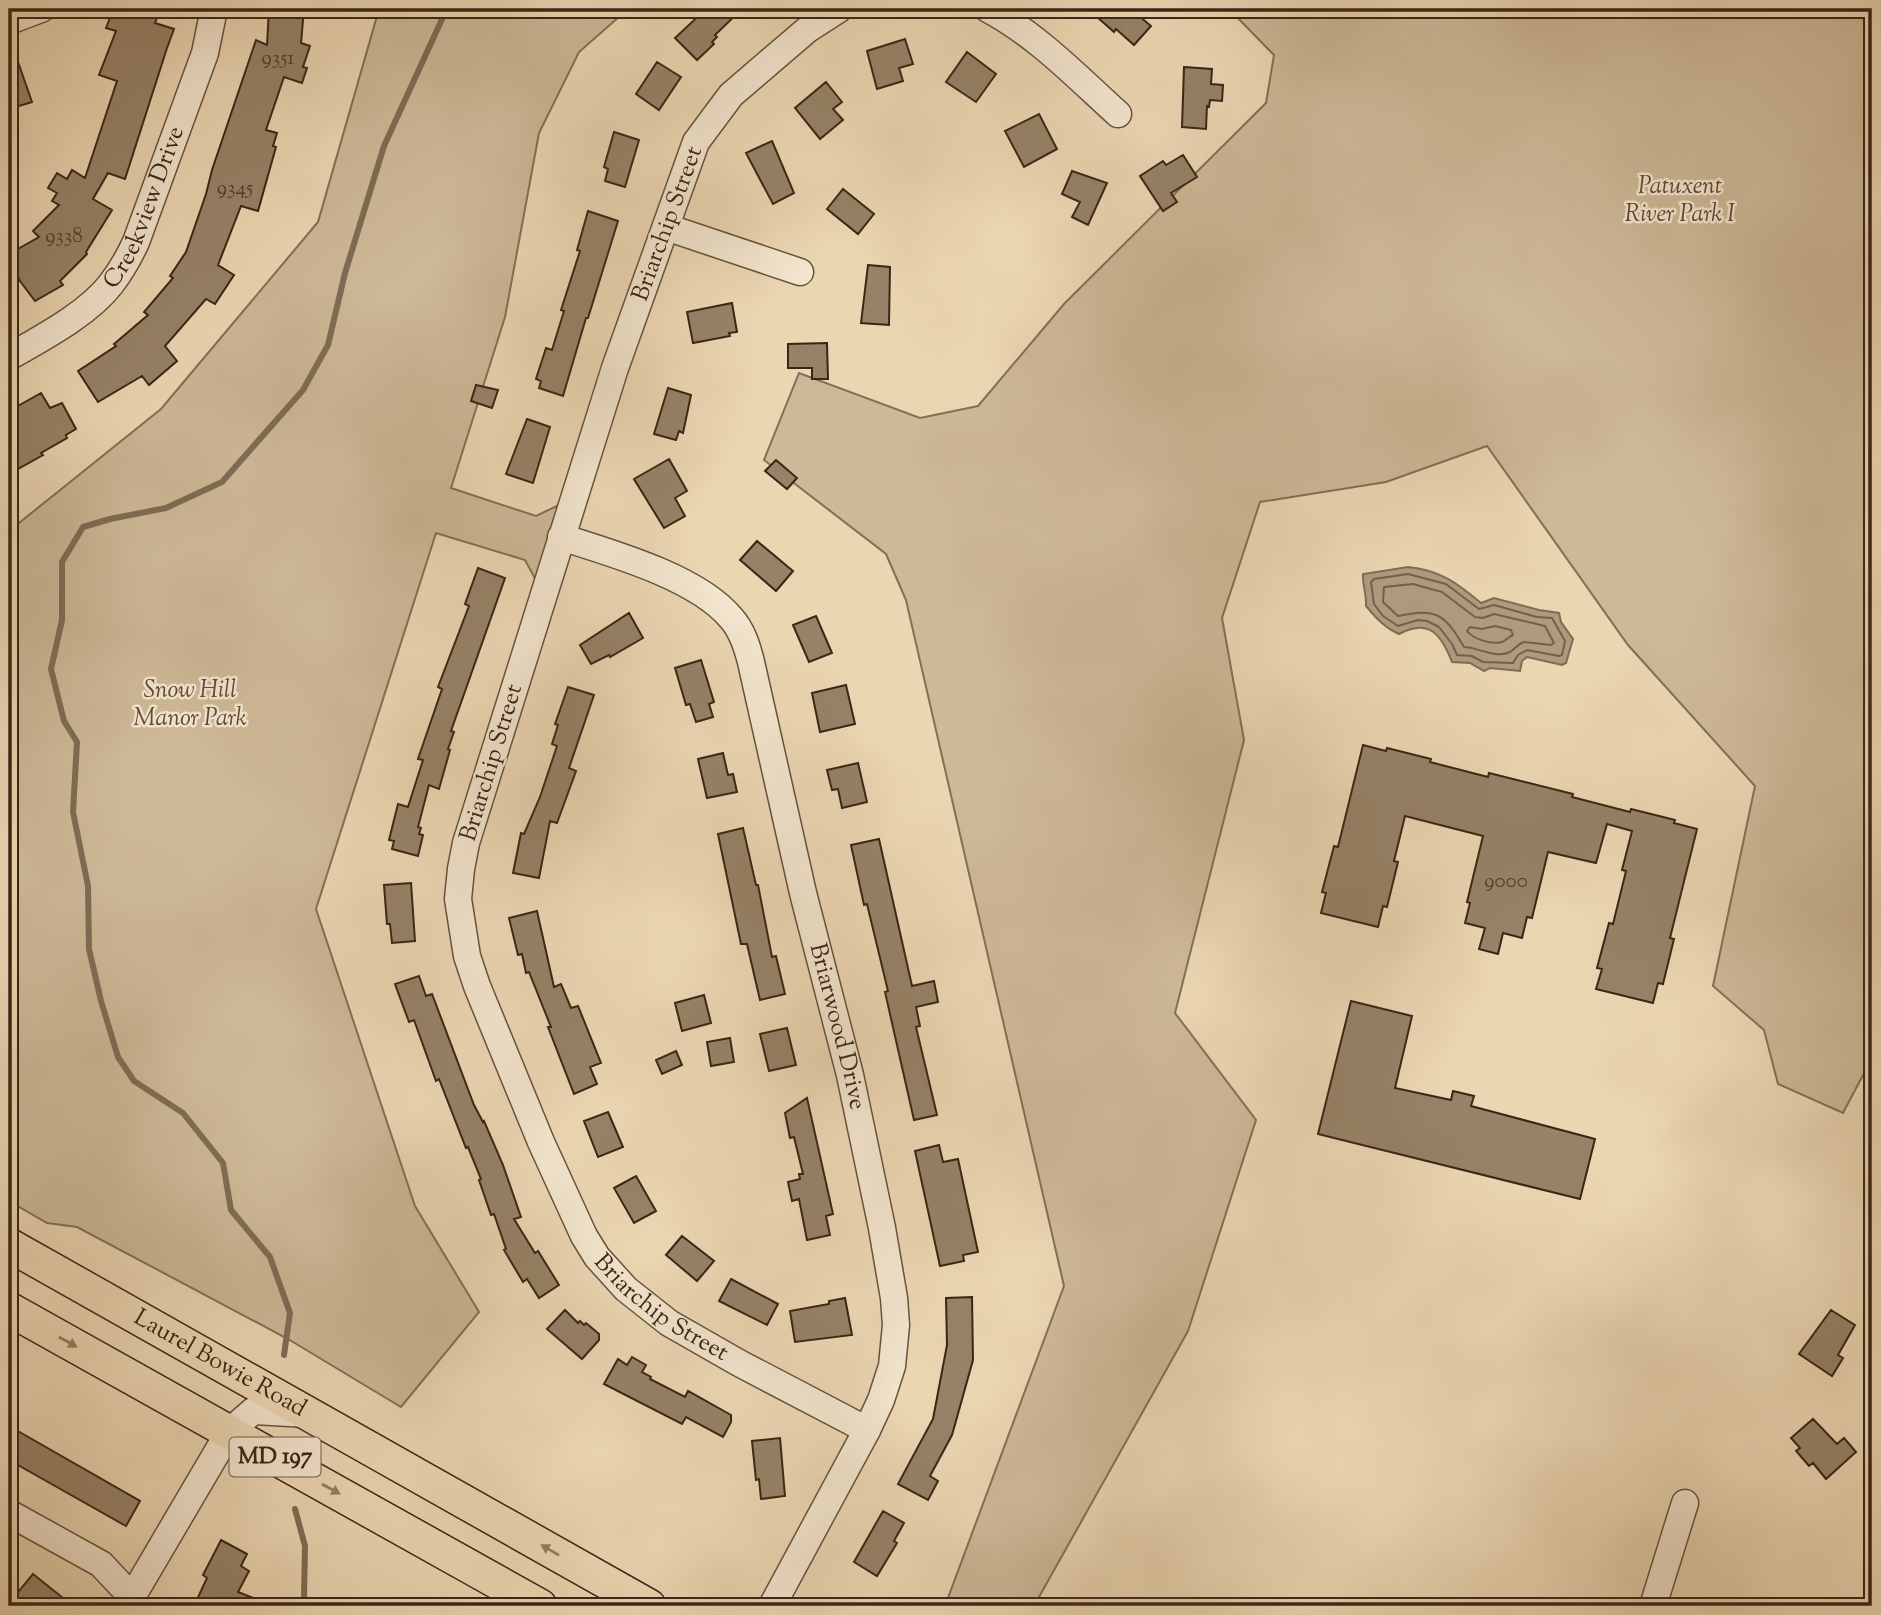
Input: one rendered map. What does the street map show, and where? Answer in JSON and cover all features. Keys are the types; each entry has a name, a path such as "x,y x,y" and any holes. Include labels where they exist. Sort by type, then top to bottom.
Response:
{"main road":[{"name":"Laurel Bowie Road","path":"9,1245 649,1606"},
{"name":"MD 197","path":"9,1309 540,1606"}],"street":[{"path":"9,21 41,9"},
{"name":"Creekview Drive","path":"9,357 95,302 124,267 136,242 205,53 214,9"},
{"name":"Briarchip Street","path":"839,9 808,29 731,95 696,142 615,368 561,537 466,842 458,899 461,927 477,986 541,1142 584,1236 608,1271 646,1307 669,1323 867,1430"},
{"path":"988,9 1044,45 1118,114"},
{"path":"666,227 800,272"},
{"name":"Briarwood Drive","path":"561,537 662,573 697,590 733,620 747,647 803,893 850,1075 894,1298 896,1325 892,1366 881,1400 867,1430 772,1606"},
{"path":"9,1513 101,1564 133,1602 229,1433 253,1411 309,1414"},
{"path":"1653,1606 1685,1503"}],"green space":[{"name":"Snow Hill Manor Park","path":"379,9 628,9 579,52 539,133 505,317 451,488 536,516 561,504 537,582 525,560 436,533 316,909 415,1206 479,1312 401,1407 288,1339 77,1227 47,1223 9,1201 9,531 161,409 318,222"},
{"name":"Patuxent River Park I","path":"1229,9 1872,9 1872,1058 1843,1113 1778,1084 1764,1030 1713,986 1755,786 1628,645 1487,446 1386,482 1260,502 1222,618 1244,740 1175,1013 1256,1120 1188,1331 1034,1606 945,1606 1064,1286 906,600 886,554 764,460 799,373 920,418 978,406 1064,304 1266,103 1274,55"}],"water":[{"path":"1408,567 1430,571 1448,579 1481,603 1494,598 1559,613 1561,622 1573,639 1566,663 1562,665 1527,657 1522,661 1520,671 1490,668 1484,671 1470,663 1452,662 1438,637 1426,628 1409,629 1399,634 1389,629 1366,606 1363,574"}],"building":[{"path":"128,9 160,9 155,23 174,29 125,179 108,173 93,199 112,210 87,254 60,281 63,285 35,301 20,281 9,260 9,254 39,237 33,231 59,205 52,201 57,193 48,188 57,173 67,179 72,170 85,178 117,81 99,75 116,31 106,28 113,10 124,14"},
{"path":"269,9 304,9 301,43 310,46 303,67 307,68 302,83 284,77 266,130 277,133 273,146 276,147 258,211 241,206 218,265 234,275 215,304 206,299 165,346 177,361 149,385 142,376 98,402 78,371 116,346 114,344 148,315 144,312 173,278 170,276 186,252 256,40 267,45"},
{"path":"706,9 742,9 715,35 717,37 712,42 714,44 697,60 675,38"},
{"path":"1088,9 1131,9 1151,26 1134,45"},
{"path":"905,39 913,64 899,68 903,81 877,89 867,51"},
{"path":"9,42 32,102 9,109"},
{"path":"967,52 996,74 976,102 946,82"},
{"path":"657,62 681,77 659,110 636,94"},
{"path":"1184,67 1212,69 1211,84 1223,85 1222,101 1210,100 1209,107 1207,106 1206,129 1182,127"},
{"path":"826,82 842,102 833,109 843,120 820,139 795,108"},
{"path":"1039,114 1057,149 1024,167 1005,131"},
{"path":"614,132 639,140 625,187 605,181 608,169 604,167"},
{"path":"772,141 794,193 773,204 746,153"},
{"path":"1183,155 1197,177 1171,193 1177,202 1163,211 1140,176 1163,161 1166,165"},
{"path":"1072,171 1107,183 1088,225 1072,217 1080,202 1062,194"},
{"path":"843,189 874,214 858,234 827,209"},
{"path":"588,211 618,221 563,396 539,388 541,381 536,379 546,348 552,350 564,311 561,310 580,251 577,250"},
{"path":"868,265 890,267 889,325 861,323"},
{"path":"732,303 737,332 729,333 730,336 693,343 687,312"},
{"path":"827,343 828,379 812,379 812,368 788,368 788,344"},
{"path":"476,385 498,390 492,408 471,401"},
{"path":"668,388 691,395 683,433 679,431 676,440 654,434"},
{"path":"41,393 50,408 62,403 76,429 66,435 67,438 41,453 43,455 9,474 9,411"},
{"path":"527,419 550,427 533,483 506,474"},
{"path":"669,459 687,491 675,498 685,516 664,528 634,479"},
{"path":"776,460 797,478 787,489 765,471"},
{"path":"757,541 793,571 776,591 740,560"},
{"path":"478,568 505,578 451,731 454,732 439,789 429,785 418,827 421,828 419,834 423,835 418,856 392,849 394,841 389,840 398,804 408,807 423,760 418,759 442,689 438,687 469,606 465,604"},
{"path":"629,613 643,638 610,657 609,655 591,664 580,645"},
{"path":"816,616 832,653 809,662 793,625"},
{"path":"701,660 714,702 709,704 713,717 696,722 690,704 686,705 675,668"},
{"path":"846,685 855,724 820,732 812,693"},
{"path":"568,687 594,695 569,768 576,771 557,823 550,821 539,878 513,873 521,833 524,834 540,797 557,746 552,744 558,725 555,724"},
{"path":"1363,745 1431,759 1430,762 1488,777 1489,773 1573,794 1572,797 1675,820 1674,823 1697,829 1670,938 1674,939 1663,984 1658,983 1653,1003 1596,989 1602,969 1597,968 1609,923 1613,924 1626,871 1622,870 1632,831 1607,824 1596,863 1548,852 1532,918 1527,917 1522,938 1503,933 1498,954 1479,949 1485,928 1465,923 1470,903 1467,902 1483,836 1405,816 1394,861 1398,862 1387,907 1383,906 1378,927 1321,913 1326,893 1322,892 1334,846 1338,847"},
{"path":"723,753 728,775 733,774 737,792 707,798 698,759"},
{"path":"858,763 867,802 842,808 838,789 832,790 827,770"},
{"path":"743,828 758,885 772,957 776,956 785,994 760,1000 747,944 741,944 718,834"},
{"path":"879,839 912,986 934,981 938,1002 916,1007 920,1026 916,1027 937,1115 914,1120 885,992 888,991 867,904 864,905 851,845"},
{"path":"411,883 415,941 392,943 390,924 387,924 384,885"},
{"path":"537,911 554,987 561,984 571,1008 578,1006 601,1063 590,1067 597,1084 574,1094 548,1027 551,1027 529,972 526,973 522,954 518,955 509,918"},
{"path":"419,976 426,996 432,994 474,1105 503,1165 521,1217 514,1219 559,1285 539,1298 527,1279 523,1282 504,1250 506,1249 494,1214 491,1215 468,1147 466,1148 439,1079 436,1081 414,1020 409,1022 395,984"},
{"path":"704,995 711,1023 682,1031 675,1003"},
{"path":"1351,1001 1412,1016 1395,1088 1451,1100 1453,1091 1474,1096 1471,1106 1595,1139 1580,1199 1318,1134"},
{"path":"787,1028 796,1065 769,1071 760,1034"},
{"path":"730,1038 734,1062 711,1066 707,1042"},
{"path":"676,1051 682,1065 662,1074 656,1060"},
{"path":"807,1098 833,1214 826,1216 830,1235 807,1240 799,1199 792,1201 788,1182 800,1179 799,1174 803,1174 794,1137 790,1138 785,1113"},
{"path":"608,1112 623,1147 598,1157 584,1121"},
{"path":"939,1145 943,1162 958,1159 978,1252 963,1255 964,1261 940,1266 915,1151"},
{"path":"636,1176 656,1211 634,1223 614,1188"},
{"path":"682,1236 714,1261 697,1281 666,1255"},
{"path":"731,1279 778,1304 767,1325 719,1301"},
{"path":"972,1297 973,1360 952,1435 930,1476 938,1481 928,1500 898,1484 933,1419 947,1345 946,1298"},
{"path":"845,1298 852,1335 795,1342 790,1311 829,1304 829,1301"},
{"path":"565,1310 578,1323 586,1323 599,1334 599,1340 582,1359 547,1329"},
{"path":"1831,1310 1855,1325 1838,1355 1843,1358 1832,1376 1799,1354"},
{"path":"632,1357 646,1365 642,1372 651,1377 650,1379 685,1397 688,1391 731,1415 731,1422 723,1437 686,1417 682,1424 604,1384 618,1359 627,1365"},
{"path":"1813,1419 1837,1444 1844,1438 1856,1452 1826,1479 1813,1463 1809,1466 1796,1451 1800,1448 1791,1438"},
{"path":"9,1426 140,1501 126,1526 9,1460"},
{"path":"780,1438 785,1496 761,1499 752,1441"},
{"path":"883,1511 904,1523 894,1541 897,1543 877,1576 854,1562"},
{"path":"221,1540 247,1554 241,1566 249,1571 238,1592 273,1606 194,1606 207,1578 203,1575"},
{"path":"33,1574 73,1606 25,1606 14,1597"}],"waterway":[{"path":"284,1355 290,1313 270,1257 231,1210 223,1163 183,1113 134,1081 118,1057 101,1001 89,949 88,886 73,812 77,742 64,721 51,669 62,620 62,562 83,527 166,508 222,482 303,390 328,345 345,273 384,146 443,17 444,9"},
{"path":"295,1509 305,1546 304,1596 307,1606"}]}
